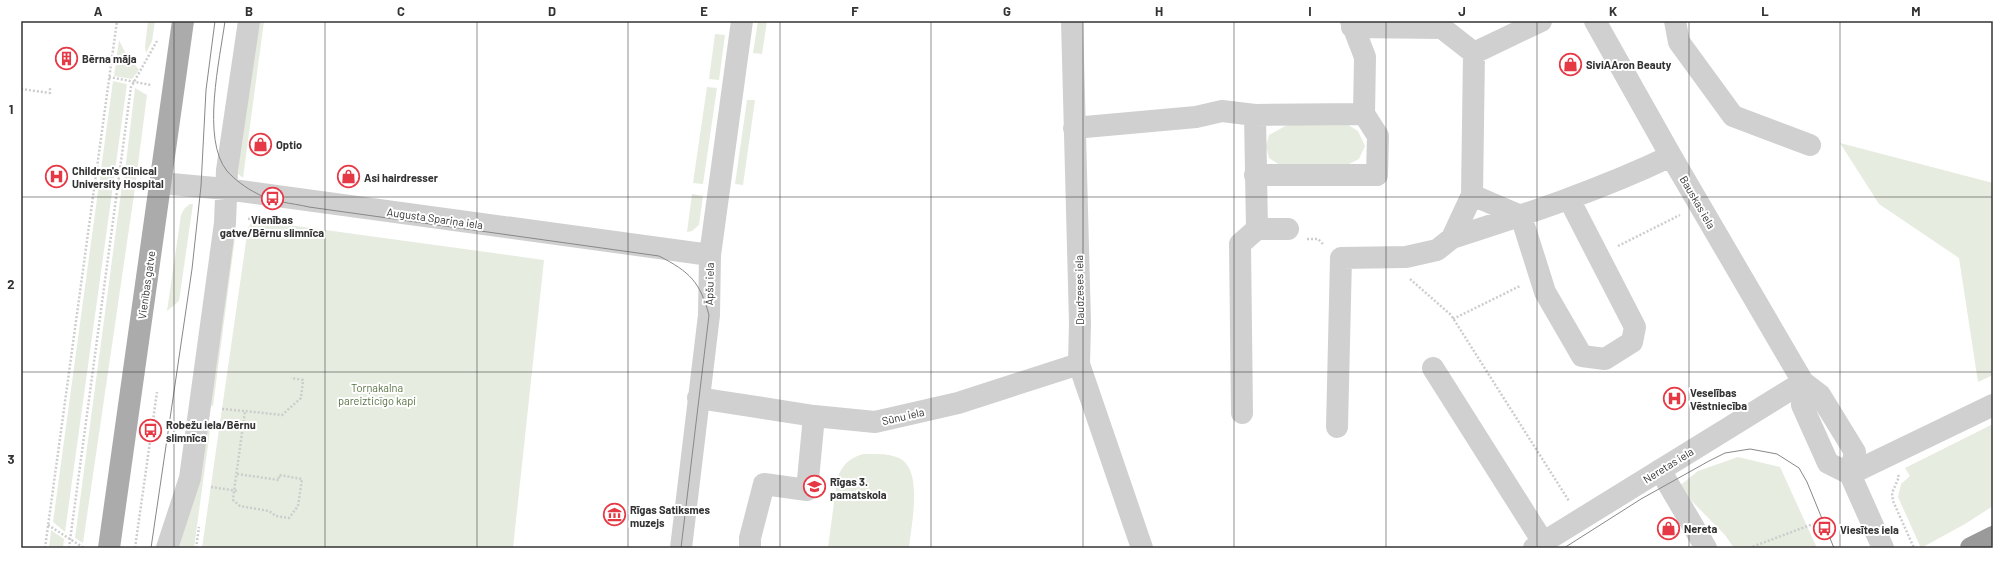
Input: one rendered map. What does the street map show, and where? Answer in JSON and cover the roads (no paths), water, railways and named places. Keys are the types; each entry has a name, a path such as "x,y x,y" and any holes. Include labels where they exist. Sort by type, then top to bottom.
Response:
{"highway":[{"path":"1971,548 1993,537"}],"main road":[{"name":"Vienības gatve","path":"109,548 150,184 183,21"}],"street":[{"path":"167,548 190,478 225,223 227,170 248,21"},
{"name":"Āpšu iela","path":"681,548 709,315 710,255 742,21"},
{"name":"Daudzeses iela","path":"1072,21 1080,323 1079,364 1142,548"},
{"path":"1474,53 1541,21"},
{"name":"Bauskas iela","path":"1595,21 1671,156 1803,382 1820,394 1847,436 1855,452 1850,474"},
{"path":"1674,21 1679,42 1733,116 1810,145"},
{"path":"1255,176 1377,175 1378,136 1364,114 1365,57 1351,24 1442,28 1474,53"},
{"path":"1452,238 1472,195 1474,53"},
{"path":"1074,128 1196,117 1222,112 1255,116 1364,114"},
{"path":"1255,116 1257,229"},
{"path":"1337,427 1341,258 1406,257 1437,250 1452,238 1569,199 1630,176 1671,156"},
{"name":"Augusta Spariņa iela","path":"150,184 226,189 710,255"},
{"path":"1472,195 1521,216 1545,292 1582,356 1605,359 1632,342 1635,327 1569,199"},
{"path":"1242,413 1240,244 1257,229 1288,229"},
{"name":"Sūnu iela","path":"698,398 814,416 875,422 958,403 1079,364"},
{"path":"1433,368 1538,545"},
{"path":"1803,382 1802,406 1828,463 1850,474 1882,548"},
{"name":"Neretas iela","path":"1538,545 1803,382"},
{"path":"1850,474 1993,406"},
{"path":"750,548 750,538 764,484 807,490 814,416"},
{"path":"1660,470 1706,548"}],"tram line":[{"path":"151,548 192,269 201,186 206,90 215,21"},
{"path":"225,21 214,98 215,139 219,157 227,171 252,191 275,200 309,207 659,256 679,267 692,279 702,294 709,315 681,548"},
{"path":"1564,548 1641,499 1709,461 1725,453 1750,449 1777,454 1799,468 1807,482 1834,548"}],"place":[{"name":"Bērna māja","path":"66,58"},
{"name":"SiviAAron Beauty","path":"1571,64"},
{"name":"Optio","path":"261,144"},
{"name":"Children's Clinical University Hospital","path":"57,176"},
{"name":"Asi hairdresser","path":"349,177"},
{"name":"Vienības gatve/Bērnu slimnīca","path":"272,199"},
{"name":"Veselības Vēstniecība","path":"1674,398"},
{"name":"Robežu iela/Bērnu slimnīca","path":"151,430"},
{"name":"Rīgas 3. pamatskola","path":"814,487"},
{"name":"Rīgas Satiksmes muzejs","path":"615,515"},
{"name":"Nereta","path":"1669,528"},
{"name":"Viesītes iela","path":"1825,529"}],"park label":[{"name":"Torņakalna pareizticīgo kapi","path":"377,393"}]}
